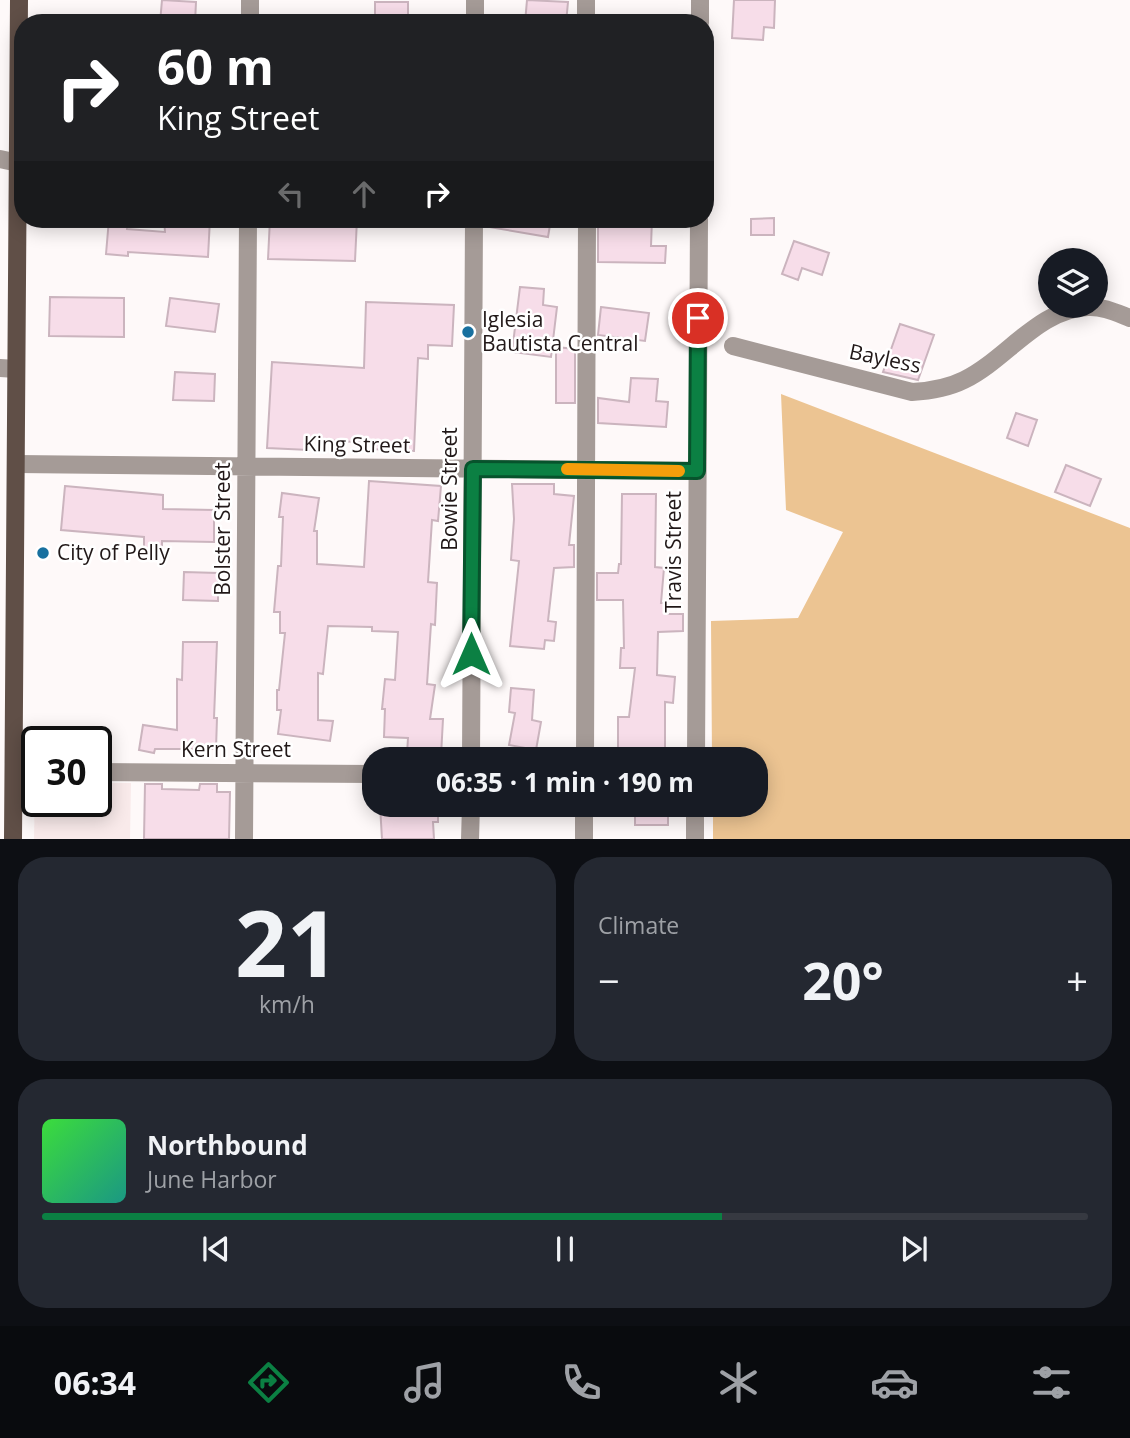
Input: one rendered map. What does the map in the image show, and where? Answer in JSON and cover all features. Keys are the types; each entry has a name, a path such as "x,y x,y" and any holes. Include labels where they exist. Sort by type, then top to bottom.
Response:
{"main road":[{"path":"13,839 15,771 8,666 17,464 8,369 14,135"}],"street":[{"name":"Bolster Street","path":"244,839 248,228"},
{"name":"Bowie Street","path":"471,747 474,228"},
{"path":"584,747 587,228"},
{"name":"Travis Street","path":"696,747 699,228"},
{"name":"Bayless","path":"733,346 912,392 934,391 965,380 1045,321 1068,310 1091,306 1130,318"},
{"name":"King Street","path":"17,464 697,471"},
{"path":"15,771 21,771"},
{"name":"Kern Street","path":"112,772 362,774"},
{"path":"470,839 471,817"},
{"path":"584,817 584,839"},
{"path":"695,817 695,839"}],"shaded area":[{"path":"781,394 1130,528 1130,839 713,839 713,817 768,817 768,747 712,747 711,621 798,618 843,532 786,510"},
{"path":"112,783 131,783 130,839 34,839 34,817 112,817"}],"building":[{"path":"162,0 196,2 195,14 161,14"},
{"path":"527,0 568,2 567,14 526,14"},
{"path":"734,0 775,0 774,28 764,27 763,40 732,38"},
{"path":"375,2 408,2 408,14 375,14"},
{"path":"774,218 774,235 751,235 751,219"},
{"path":"108,228 165,232 165,228 210,228 208,257 128,252 128,256 106,254"},
{"path":"270,228 357,228 355,261 268,259"},
{"path":"495,228 550,228 548,237"},
{"path":"598,228 652,228 651,246 666,246 665,263 598,262"},
{"path":"794,241 829,253 822,275 802,268 798,280 782,274"},
{"path":"520,287 544,289 543,305 557,307 551,357 512,352"},
{"path":"50,297 124,298 124,337 49,336"},
{"path":"170,298 219,304 215,332 166,326"},
{"path":"366,302 454,305 452,346 428,345 428,359 418,358 414,451 371,449 371,443 309,439 309,450 267,448 272,362 364,368"},
{"path":"601,307 649,313 645,341 598,335"},
{"path":"900,324 934,335 918,380 883,372"},
{"path":"556,347 575,349 575,403 556,403"},
{"path":"175,372 215,374 214,401 173,400"},
{"path":"631,378 658,379 656,401 668,402 666,427 598,423 598,398 629,402"},
{"path":"1016,413 1037,420 1028,446 1007,438"},
{"path":"1066,465 1101,479 1090,506 1055,492"},
{"path":"369,481 441,486 438,521 432,520 428,582 437,583 435,625 431,624 427,684 435,685 430,719 443,719 441,747 407,747 408,738 384,737 385,709 382,709 385,679 395,680 398,632 372,631 372,627 328,626 323,674 318,673 318,720 333,721 330,741 278,734 281,710 277,710 277,690 285,633 280,633 280,612 274,612 278,566 281,566 283,517 279,517 282,493 319,498 314,531 317,531 317,564 364,567"},
{"path":"512,484 554,484 554,494 574,496 569,545 574,545 574,567 554,568 548,621 556,622 554,641 545,640 544,649 510,646 519,561 511,560 514,519"},
{"path":"65,486 163,495 163,509 214,510 214,542 162,541 162,553 144,553 144,537 61,530"},
{"path":"622,494 656,494 655,567 664,568 661,603 667,603 667,614 683,614 683,631 658,632 657,675 675,677 673,703 665,702 665,747 618,747 618,717 629,717 635,668 620,668 621,648 624,648 623,600 597,600 597,573 618,573 621,564"},
{"path":"184,572 218,573 218,601 183,600"},
{"path":"183,642 217,642 214,718 217,718 216,749 155,749 154,753 139,750 143,725 177,730 177,679 182,680"},
{"path":"511,688 534,690 532,720 541,722 537,747 509,745 515,713 509,712"},
{"path":"145,784 162,784 162,789 199,790 200,784 217,784 217,792 230,792 229,839 144,839"},
{"path":"381,817 438,817 438,822 433,822 434,839 382,839"},
{"path":"635,817 668,817 668,825 635,825"}],"slow traffic":[{"path":"567,469 679,471"}],"place":[{"name":"Iglesia Bautista Central","path":"468,332"},
{"name":"City of Pelly","path":"43,553"}],"route":[{"path":"471,654 473,469 697,471 698,318"}]}
